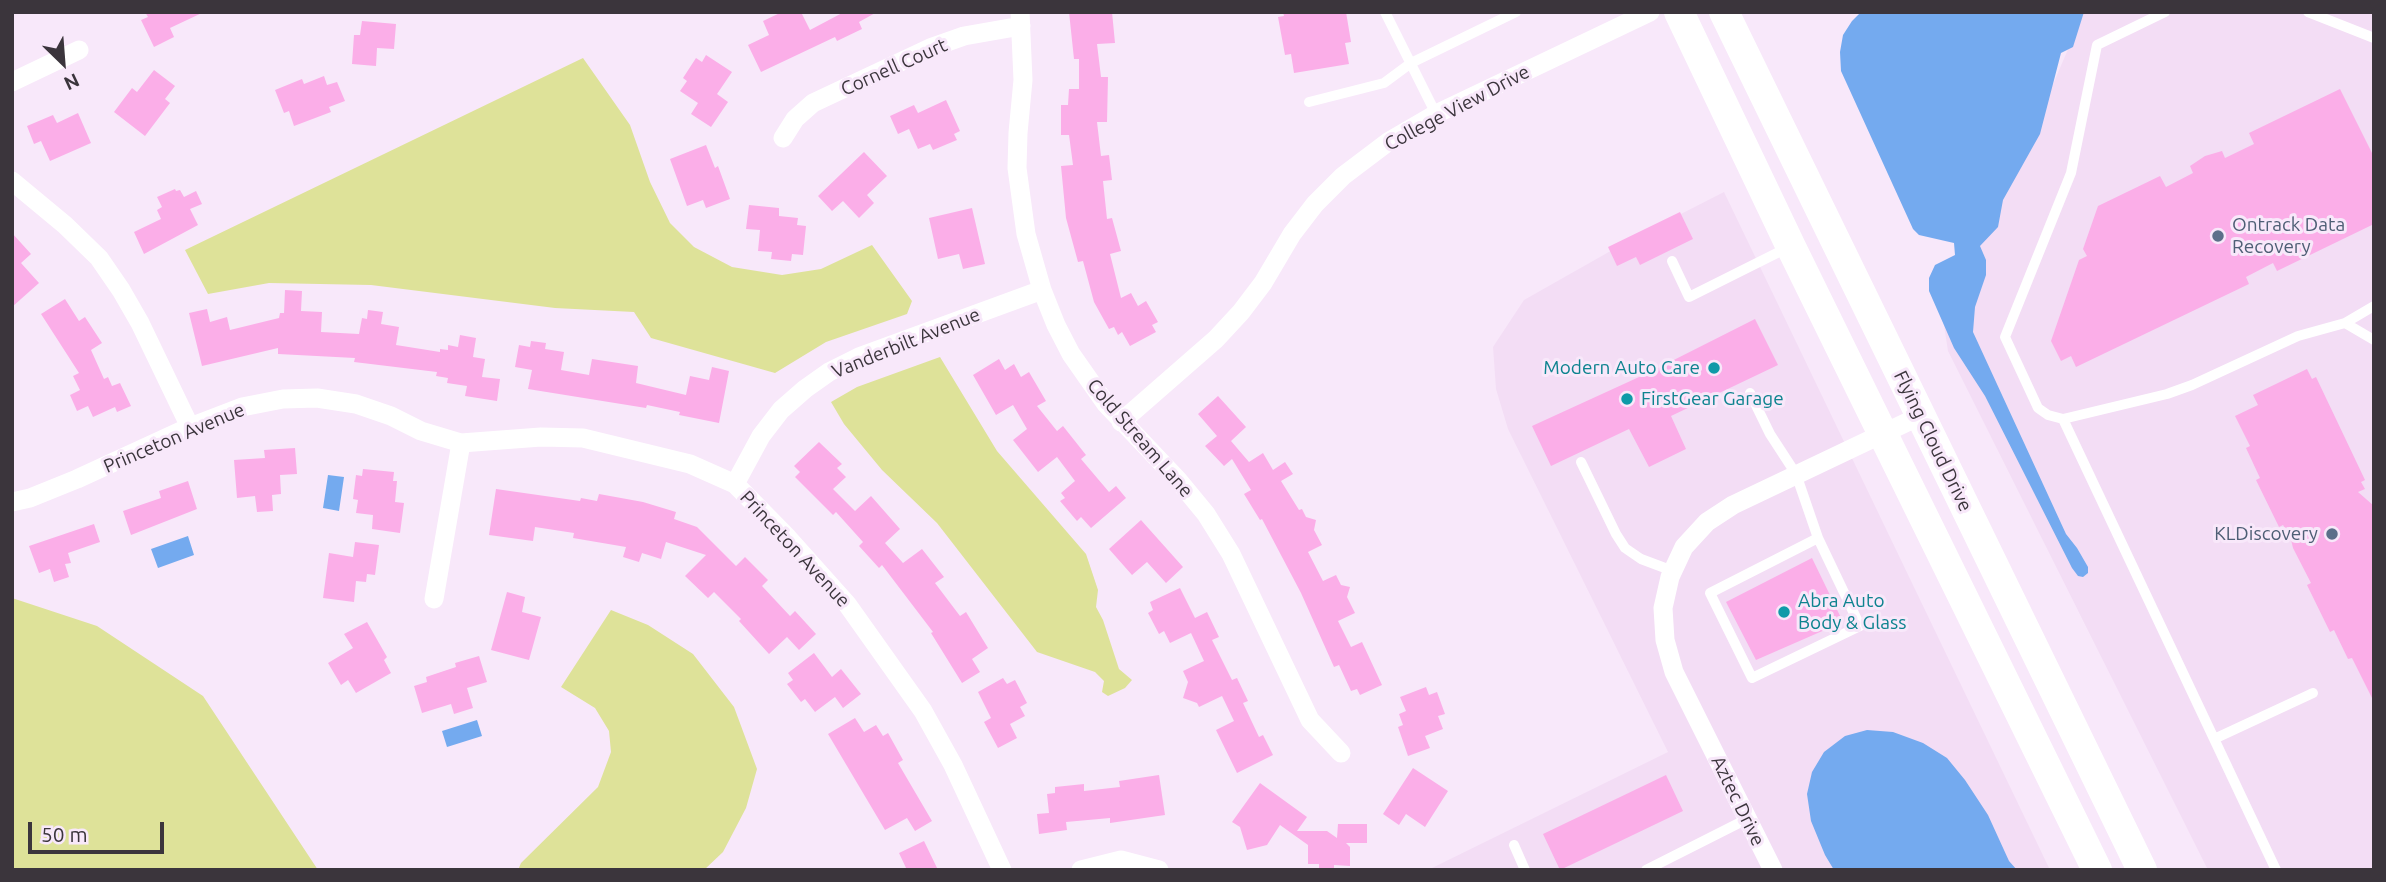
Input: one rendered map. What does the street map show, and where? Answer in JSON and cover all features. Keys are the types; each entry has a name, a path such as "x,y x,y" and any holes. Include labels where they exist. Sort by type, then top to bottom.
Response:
{"main road":[{"path":"1679,12 1791,247 2097,870"},
{"name":"Flying Cloud Drive","path":"1724,12 2142,870"}],"street":[{"name":"College View Drive","path":"1121,422 1216,339 1241,313 1264,283 1292,234 1315,204 1343,176 1388,142 1436,114 1650,12"},
{"name":"Cornell Court","path":"783,138 795,119 813,103 930,48 1020,19"},
{"name":"Cold Stream Lane","path":"1020,19 1023,80 1017,168 1026,234 1042,290 1071,354 1089,382 1121,422 1178,480 1206,514 1231,554 1310,720 1341,753"},
{"path":"12,82 79,50"},
{"path":"12,181 65,225 99,258 140,323 190,427"},
{"name":"Vanderbilt Avenue","path":"735,484 761,436 781,410 829,372 859,357 1042,290"},
{"name":"Princeton Avenue","path":"12,502 30,498 77,479 190,427 242,407 283,399 317,398 356,404 391,416 421,431 461,443 541,437 583,438 690,464 735,484 847,604 923,711 953,765 1002,870"},
{"name":"Aztec Drive","path":"1773,870 1674,671 1665,640 1663,608 1672,571 1684,547 1707,522 1733,505 1920,415"},
{"path":"434,599 461,443"},
{"path":"1082,870 1121,860 1159,870"}],"lane":[{"path":"1385,12 1436,114"},
{"path":"1309,102 1384,83 1411,63 1516,12"},
{"path":"2165,12 2097,45 2071,173 2005,337 2038,408 2063,419 2167,394 2298,336 2345,323 2374,306"},
{"path":"2308,12 2374,38"},
{"path":"1672,261 1689,297 1791,247"},
{"path":"2345,323 2374,340"},
{"path":"1750,393 1770,434 1796,474 1818,538 1860,626 1752,678 1710,593 1818,538"},
{"path":"2063,419 2276,870"},
{"path":"1581,461 1625,548 1641,559 1672,571"},
{"path":"2214,739 2314,693"},
{"path":"1646,870 1747,820"},
{"path":"1514,845 1525,870"}],"shaded area":[{"path":"2084,12 2374,12 2374,870 2208,870 1948,351 1942,312 2054,82"},
{"path":"1724,192 2050,870 1430,869 1668,752 1508,429 1496,389 1493,347 1524,300 1630,240"}],"green space":[{"path":"583,58 630,125 650,182 670,223 694,247 732,267 782,275 821,269 872,245 912,301 907,314 826,342 775,373 651,338 634,312 555,308 371,285 269,283 208,294 185,250"},
{"path":"940,357 997,451 1086,554 1098,590 1096,607 1119,669 1132,680 1125,688 1108,696 1102,692 1104,681 1095,672 1037,652 937,523 882,470 844,424 831,402 857,387"},
{"path":"12,598 97,626 203,696 318,870 12,870"},
{"path":"611,610 648,625 693,654 734,707 757,769 746,808 723,852 704,870 518,870 521,863 598,787 611,752 609,731 595,708 561,687"}],"water":[{"path":"1861,12 2084,12 2073,47 2061,53 2040,134 2003,200 1998,227 1980,246 1986,260 1986,275 1975,307 1973,332 2066,534 2088,567 2088,573 2083,577 2078,576 2072,568 1985,396 1954,348 1929,291 1929,278 1935,265 1955,255 1954,243 1919,235 1913,229 1841,71 1843,35"},
{"path":"328,475 344,477 339,511 323,508"},
{"path":"188,536 194,555 158,568 151,549"},
{"path":"477,720 482,736 447,747 442,731"},
{"path":"1867,730 1893,732 1923,743 1947,758 1988,815 2009,861 2017,870 1834,870 1811,821 1807,794 1812,772 1824,752 1845,736"}],"building":[{"path":"145,12 204,12 170,28 174,37 154,47 141,20 148,17"},
{"path":"782,12 801,12 810,30 844,12 877,12 859,22 862,29 837,41 835,37 761,72 748,45 769,35 763,21"},
{"path":"1069,12 1112,12 1115,43 1097,44 1101,77 1108,77 1107,122 1097,122 1101,156 1109,155 1112,180 1103,181 1107,219 1112,218 1121,251 1110,254 1121,298 1131,293 1138,306 1146,301 1158,322 1152,325 1156,332 1130,346 1122,332 1118,335 1114,327 1109,329 1094,302 1083,261 1078,262 1066,218 1061,166 1073,165 1069,135 1061,135 1061,105 1068,105 1069,89 1079,89 1079,59 1074,59"},
{"path":"1283,12 1346,12 1351,42 1345,43 1349,64 1294,73 1291,54 1285,55 1278,17 1284,16"},
{"path":"362,21 396,24 394,49 377,48 376,66 352,64 354,35 360,35"},
{"path":"706,55 732,72 717,94 728,102 711,127 691,114 698,103 680,91 687,81 683,78 696,58 702,62"},
{"path":"154,70 175,86 165,99 170,103 145,136 114,112 132,88 137,92"},
{"path":"324,76 327,85 337,82 345,101 329,107 331,112 294,126 289,111 284,113 275,90 302,79 304,84"},
{"name":"Ontrack Data Recovery","path":"2340,89 2374,157 2374,224 2277,271 2273,263 2246,277 2249,284 2076,367 2071,356 2061,361 2051,341 2079,260 2087,256 2083,249 2098,206 2160,176 2166,187 2193,173 2190,166 2205,156 2222,151 2225,158 2254,144 2249,133"},
{"path":"946,100 960,131 954,134 957,140 933,150 930,144 918,149 909,129 898,134 890,116 914,105 918,113"},
{"path":"78,113 91,143 50,161 41,141 34,144 27,126 53,115 57,123"},
{"path":"706,145 715,168 718,166 730,199 706,208 703,200 687,206 670,159"},
{"path":"864,152 887,176 867,195 874,203 859,218 843,201 832,211 818,196"},
{"path":"175,189 180,190 184,197 196,191 202,204 190,209 198,225 144,254 134,232 161,219 157,210 162,207 157,197"},
{"path":"749,205 779,208 779,216 798,218 797,225 806,226 803,255 792,254 791,261 771,259 772,252 758,251 760,230 746,229"},
{"path":"972,208 985,264 963,269 959,254 938,259 929,218"},
{"path":"1680,212 1693,239 1640,265 1636,257 1617,266 1608,247"},
{"path":"12,233 31,254 21,263 39,283 12,307"},
{"path":"285,290 302,291 301,311 322,312 321,332 359,334 362,318 367,319 368,310 383,312 381,324 399,327 396,345 440,352 440,349 448,350 448,345 458,347 460,335 476,338 473,357 485,359 482,377 500,379 497,401 465,396 467,386 447,383 448,378 436,376 437,372 354,362 355,358 278,354 278,348 202,366 189,313 207,309 210,322 227,317 230,330 279,318 280,313 284,313"},
{"path":"65,299 79,321 85,317 102,343 91,350 104,379 108,377 112,386 120,383 131,406 117,412 115,407 93,417 88,406 77,411 70,395 80,390 73,376 79,373 41,314"},
{"path":"1755,319 1778,365 1671,416 1686,449 1649,467 1629,429 1551,466 1532,426 1650,372"},
{"path":"531,341 546,343 545,349 564,352 561,370 589,375 592,359 638,366 636,383 686,395 690,376 709,380 712,367 729,371 719,423 647,405 646,408 528,389 532,370 515,367 519,345 530,347"},
{"path":"999,359 1005,370 1014,364 1021,377 1029,372 1046,401 1037,406 1057,431 1063,426 1086,455 1081,459 1109,492 1116,486 1126,498 1091,528 1081,517 1077,521 1060,501 1065,498 1061,493 1075,481 1057,457 1038,472 1013,440 1027,429 1013,405 996,415 973,375"},
{"name":"KLDiscovery","path":"2307,369 2312,379 2316,377 2365,480 2361,482 2365,489 2358,492 2374,506 2374,702 2352,658 2348,659 2334,630 2330,632 2307,585 2311,583 2293,548 2288,527 2279,527 2256,480 2260,478 2246,448 2250,446 2235,416 2258,405 2253,395"},
{"path":"1218,396 1246,427 1231,441 1249,462 1263,453 1273,470 1285,462 1293,474 1281,481 1299,510 1302,509 1306,517 1316,520 1314,530 1322,545 1308,552 1323,581 1336,575 1341,585 1350,587 1347,597 1355,613 1338,621 1351,647 1362,642 1382,685 1360,695 1357,689 1351,691 1339,665 1334,667 1301,593 1262,519 1260,520 1244,494 1251,490 1232,459 1224,466 1205,446 1217,436 1198,414"},
{"path":"819,442 842,464 837,468 846,477 833,489 855,511 871,496 900,529 885,543 903,563 922,549 944,577 935,583 960,616 966,612 988,648 972,659 980,672 962,683 931,633 933,632 882,565 879,568 859,546 863,542 836,512 833,515 795,477 800,472 794,466"},
{"path":"295,448 297,474 280,475 281,494 272,495 273,511 257,512 255,496 237,498 234,460 265,458 264,450"},
{"path":"363,469 394,472 393,481 397,481 395,502 404,503 400,533 372,529 373,515 356,513 358,500 353,499 356,475 362,476"},
{"path":"188,481 197,509 131,535 123,511 161,498 159,491"},
{"path":"496,489 580,501 581,498 597,501 599,494 643,502 676,512 674,519 697,527 736,566 745,557 768,580 762,586 790,616 795,611 816,634 799,650 787,637 769,654 739,621 741,619 714,592 708,598 685,576 706,555 666,542 661,559 642,553 639,562 623,557 626,547 573,538 574,533 535,527 533,541 489,535"},
{"path":"1141,520 1183,567 1166,583 1147,562 1132,575 1109,549"},
{"path":"94,524 100,542 68,553 71,563 65,564 69,577 54,582 50,569 39,573 29,546"},
{"path":"355,542 379,545 375,575 367,574 366,582 356,581 354,602 323,598 329,553 353,557"},
{"name":"Abra Auto Body & Glass","path":"1812,558 1843,622 1756,660 1726,602"},
{"path":"1180,588 1195,618 1207,612 1219,637 1212,640 1232,680 1237,678 1248,701 1243,703 1259,737 1263,735 1273,755 1237,773 1216,730 1234,721 1222,696 1199,707 1197,703 1183,698 1188,682 1183,671 1204,661 1191,633 1170,643 1164,631 1159,634 1148,613 1153,610 1150,602"},
{"path":"507,592 525,597 522,612 541,617 529,660 491,650"},
{"path":"367,622 387,657 384,660 391,673 356,693 348,680 341,685 328,663 353,648 344,634"},
{"path":"814,653 832,677 841,669 861,694 843,708 835,697 815,712 805,699 801,702 787,684 793,680 788,673"},
{"path":"479,656 487,682 467,688 473,708 454,714 451,704 422,713 414,686 427,682 426,677 456,667 455,663"},
{"path":"1003,678 1007,684 1015,680 1027,703 1020,707 1025,716 1010,724 1017,738 998,748 984,722 991,718 978,692"},
{"path":"1426,687 1429,695 1437,692 1445,714 1438,716 1443,729 1425,736 1430,748 1408,756 1398,727 1403,725 1399,714 1406,711 1400,697"},
{"path":"855,718 864,732 876,725 883,736 888,733 903,760 898,763 932,821 915,831 907,818 885,830 828,734"},
{"path":"1413,768 1448,791 1425,827 1406,814 1399,825 1383,814"},
{"path":"1159,775 1165,815 1110,823 1110,818 1066,822 1067,830 1039,834 1037,814 1049,813 1047,794 1055,793 1055,787 1084,784 1084,791 1120,787 1119,781"},
{"path":"1666,775 1683,811 1560,870 1543,834"},
{"path":"1260,783 1307,817 1297,831 1327,831 1337,838 1338,824 1367,824 1367,843 1346,843 1350,847 1350,866 1334,865 1334,870 1319,870 1319,864 1308,864 1308,845 1280,825 1267,845 1247,850 1240,827 1232,822"},
{"path":"924,841 938,870 907,870 899,853"}],"place":[{"name":"Ontrack Data Recovery","path":"2218,236"},
{"name":"Modern Auto Care","path":"1714,368"},
{"name":"FirstGear Garage","path":"1627,399"},
{"name":"KLDiscovery","path":"2332,534"},
{"name":"Abra Auto Body & Glass","path":"1784,612"}]}
